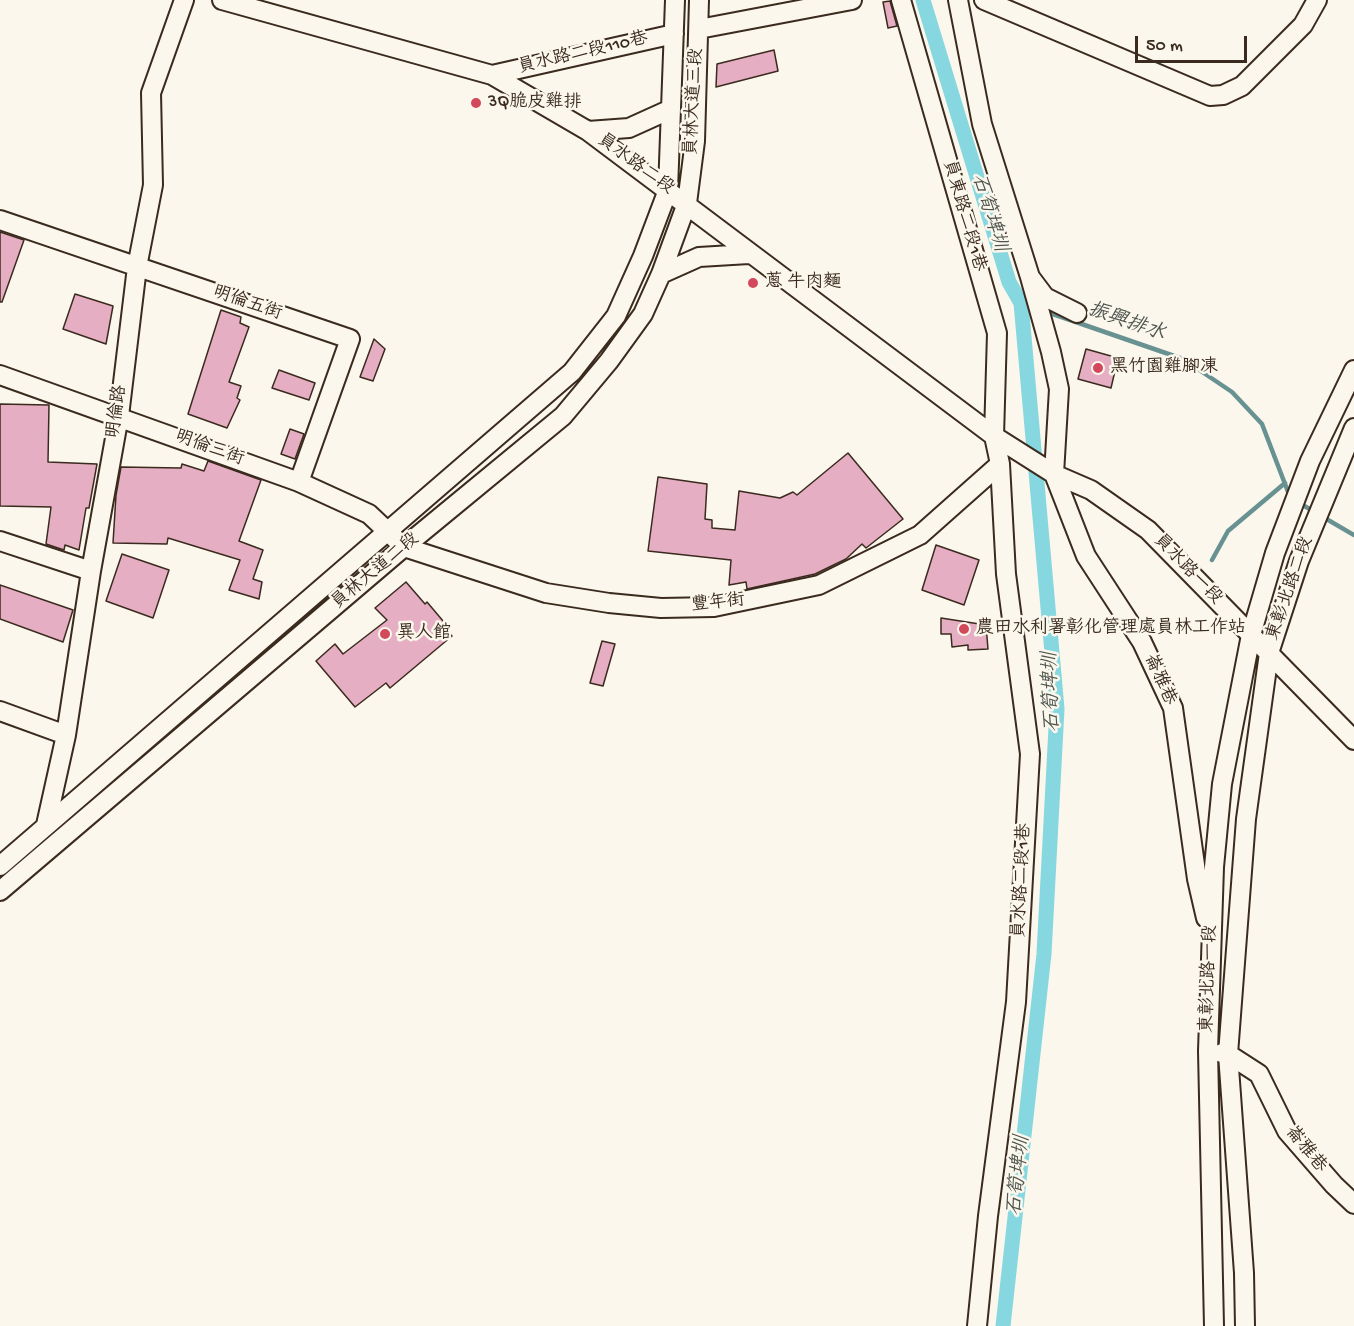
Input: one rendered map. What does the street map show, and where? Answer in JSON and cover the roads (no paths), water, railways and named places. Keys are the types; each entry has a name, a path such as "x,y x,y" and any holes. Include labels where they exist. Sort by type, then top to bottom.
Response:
{"street":[{"name":"明倫路","path":"46,825 66,735 91,571 119,416 137,267 153,185 152,93 184,0"},
{"name":"員水路二段","path":"222,0 492,75 588,131 687,203 749,254 994,436"},
{"name":"員林大道三段","path":"668,190 675,0"},
{"name":"員林大道三段","path":"687,203 695,141 699,0"},
{"path":"699,29 852,0"},
{"name":"員東路二段1巷","path":"901,0 997,333 994,436"},
{"path":"958,0 982,124 1030,277 1059,389 1054,474"},
{"path":"984,0 1210,96 1223,95 1242,86 1303,25 1317,0"},
{"name":"員水路二段110巷","path":"492,75 674,34"},
{"path":"588,131 629,128 670,109"},
{"name":"員林大道二段","path":"0,866 572,372 616,316 643,256 668,190"},
{"name":"員林大道二段","path":"0,891 404,547 563,416 609,361 643,314 661,274 687,203"},
{"name":"明倫五街","path":"0,220 350,339 299,482"},
{"path":"661,274 699,257 749,254"},
{"path":"1030,277 1046,297 1077,313"},
{"name":"東彰北路二段","path":"1251,635 1275,553 1300,488 1354,370"},
{"name":"明倫三街","path":"0,375 299,482 369,514 404,547"},
{"name":"東彰北路二段","path":"1269,653 1299,561 1354,428"},
{"name":"員水路二段1巷","path":"977,1326 1016,1002 1030,754 1006,574 1000,464 994,436"},
{"name":"員水路一段","path":"994,436 1054,474 1092,490 1148,530 1354,740"},
{"name":"豐年街","path":"404,547 546,593 661,608 714,607 769,598 830,580 920,535 1000,464"},
{"name":"崙雅巷","path":"1054,474 1086,556 1142,642 1173,708 1197,879 1212,941"},
{"path":"0,541 91,571"},
{"name":"東彰北路一段","path":"1214,1326 1208,1050 1214,867 1222,784 1251,635"},
{"name":"東彰北路一段","path":"1245,1326 1244,1273 1228,1054 1246,819 1269,653"},
{"path":"0,711 66,735"},
{"name":"崙雅巷","path":"1208,1050 1228,1054 1259,1074 1287,1131 1334,1185 1354,1204"}],"waterway":[{"name":"石筍埤圳","path":"923,0 1009,282 1021,303 1057,709 1044,954 1003,1326"},
{"name":"振興排水","path":"1021,303 1034,307"},
{"name":"振興排水","path":"1044,311 1183,359 1232,392 1262,424 1290,497"},
{"path":"1212,560 1228,531 1285,483"},
{"name":"振興排水","path":"1299,503 1315,512"},
{"name":"振興排水","path":"1323,517 1354,535"}],"place":[{"name":"3Q脆皮雞排","path":"476,103"},
{"name":"蔥 牛肉麵","path":"753,283"},
{"name":"黑竹園雞腳凍","path":"1098,368"},
{"name":"農田水利署彰化管理處員林工作站","path":"964,629"},
{"name":"異人館","path":"385,634"}]}
